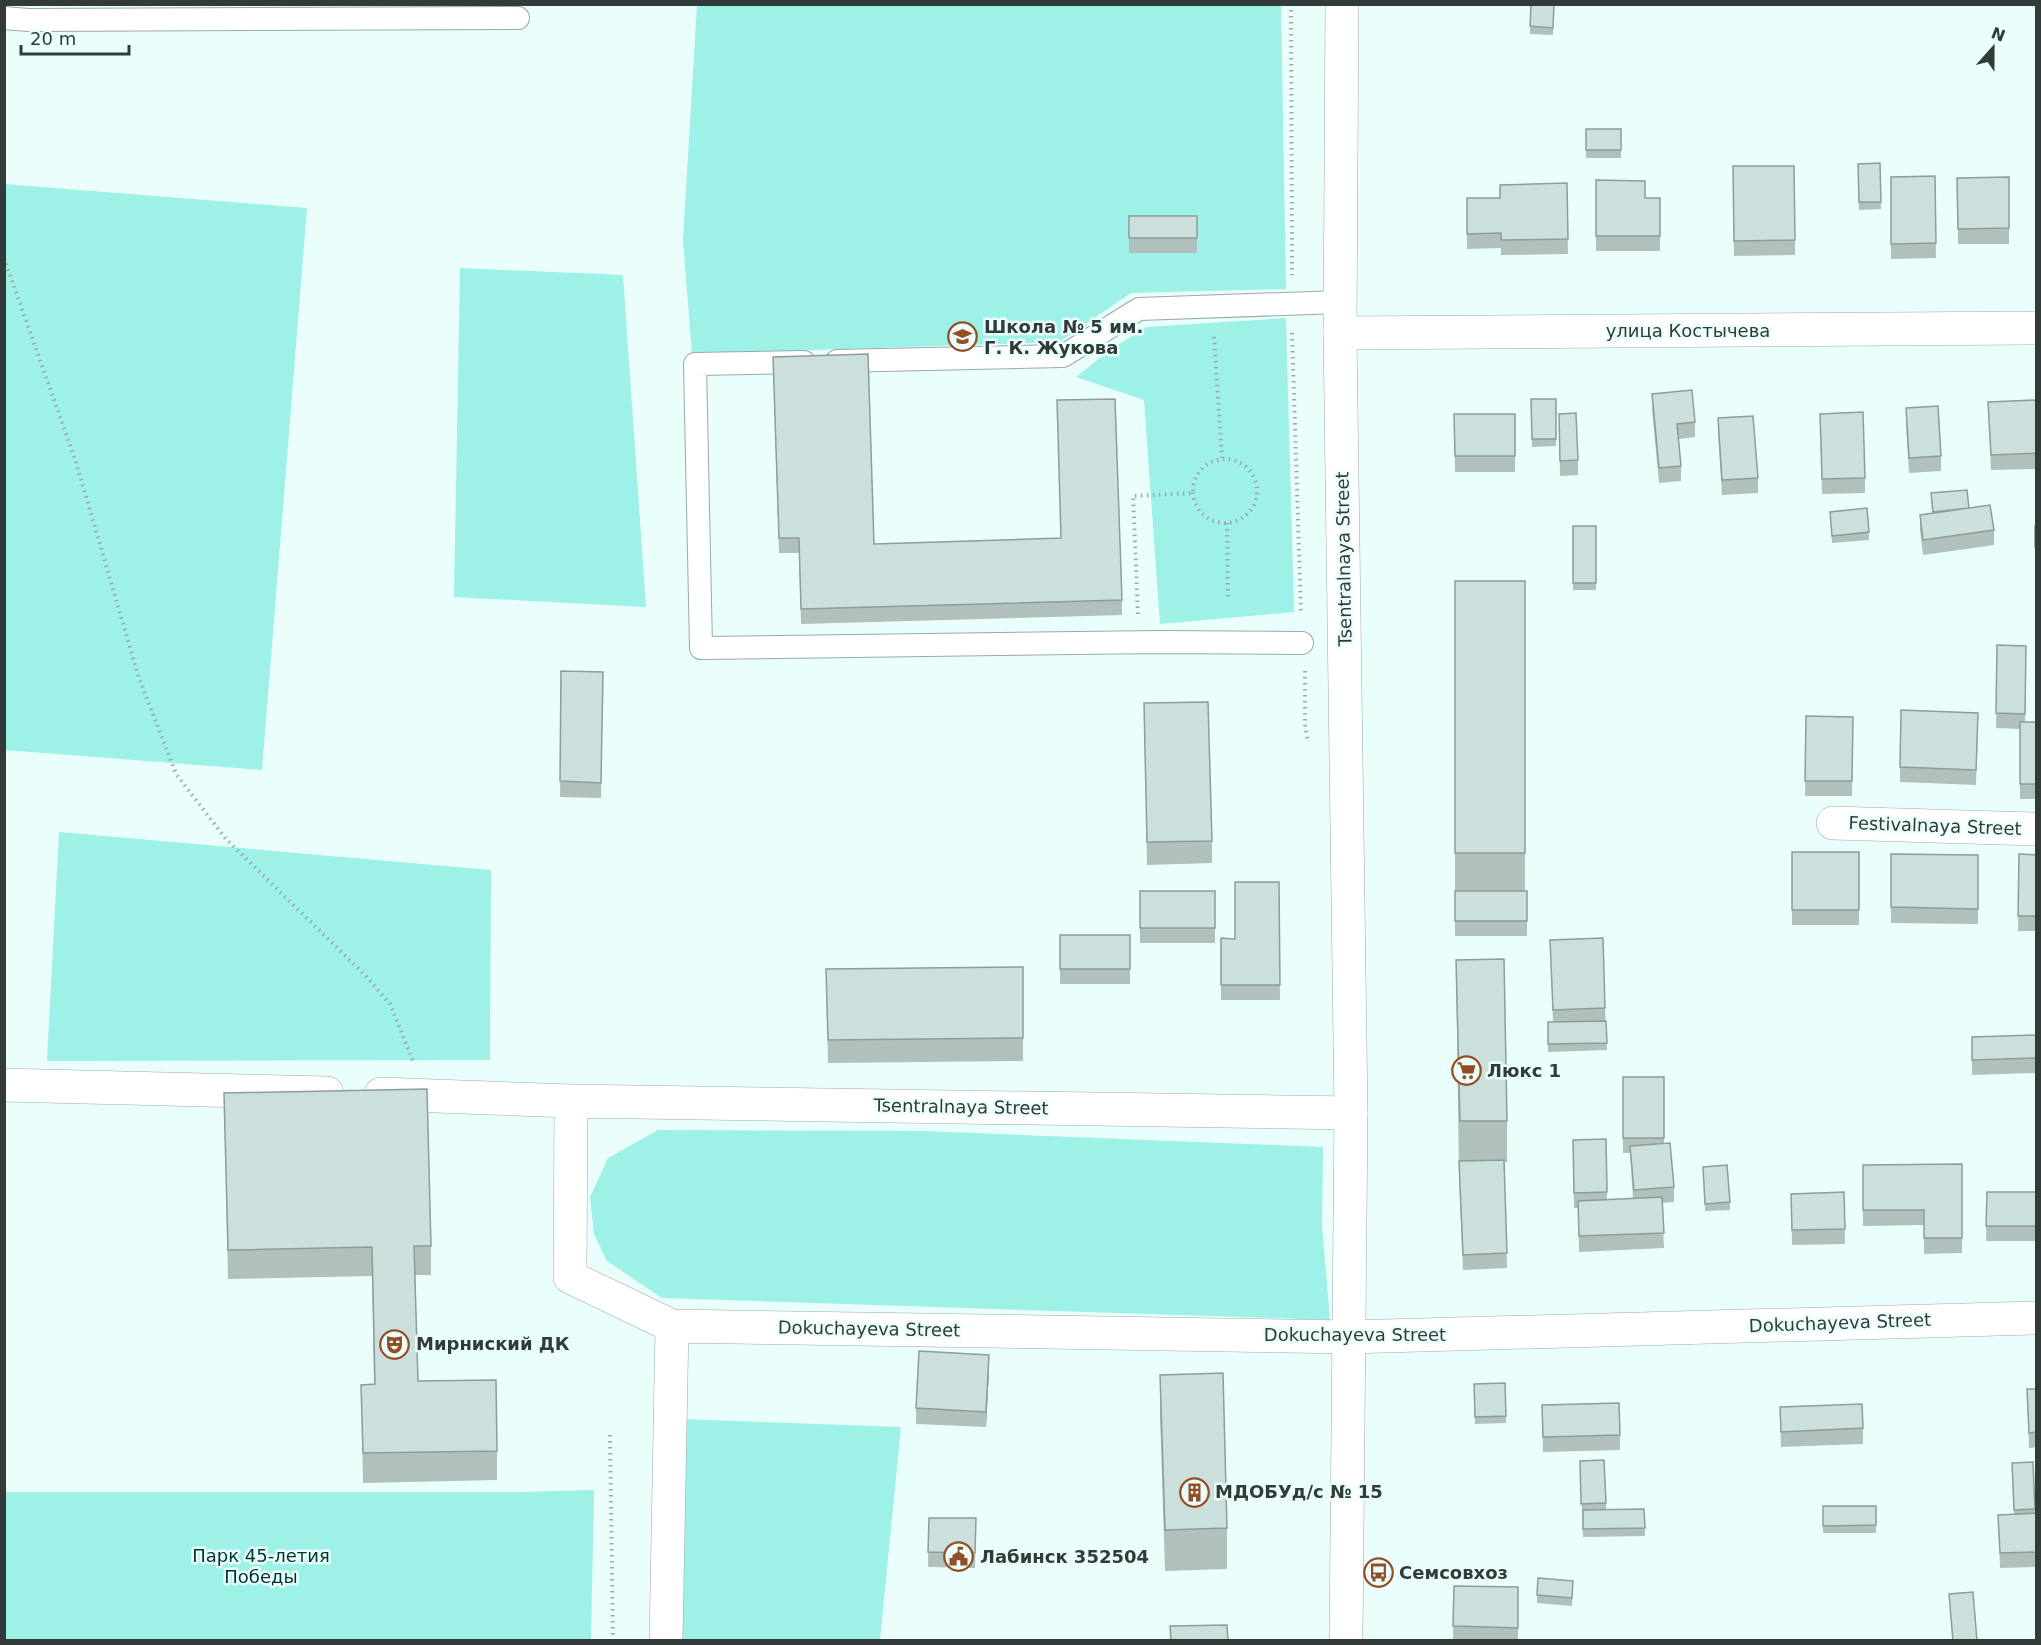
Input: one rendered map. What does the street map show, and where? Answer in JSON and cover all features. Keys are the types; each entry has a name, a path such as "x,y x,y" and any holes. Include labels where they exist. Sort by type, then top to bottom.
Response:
{"street":[{"name":"Tsentralnaya Street","path":"1342,4 1340,318 1352,1113 1346,1641"},
{"name":"улица Костычева","path":"1340,318 2037,328"},
{"name":"Festivalnaya Street","path":"1833,822 2037,829"},
{"name":"Tsentralnaya Street","path":"4,1085 572,1101 1352,1113"},
{"path":"572,1101 570,1277 672,1326 666,1641"},
{"name":"Dokuchayeva Street","path":"672,1326 1349,1337 2037,1318"}],"lane":[{"path":"4,18 28,20 518,18"},
{"path":"1302,643 1152,642 701,648 695,364 1064,356 1139,309 1291,302 1340,318"}],"path":[{"path":"1291,4 1294,167 1291,302 1302,643 1306,654 1305,724 1309,745"},
{"path":"4,258 76,462 138,675 176,774 226,839 364,974 390,1004 428,1096"},
{"path":"1213,306 1222,458"},
{"path":"1222,458 1242,463 1250,469 1258,488 1257,499 1246,516 1227,523 1206,516 1198,509 1193,494 1196,477 1203,467 1222,458"},
{"path":"1152,642 1133,496 1193,494"},
{"path":"1227,523 1228,597"},
{"path":"610,1435 613,1641"}],"green space":[{"path":"697,5 1281,5 1286,289 1131,293 1059,342 692,354 683,240"},
{"path":"4,184 307,208 262,770 5,750"},
{"path":"460,268 623,275 646,607 454,597"},
{"path":"1286,318 1294,612 1160,624 1144,400 1076,377 1111,349 1147,327"},
{"path":"59,832 491,870 490,1060 47,1061"},
{"path":"658,1130 924,1131 1323,1147 1322,1226 1330,1320 662,1298 607,1261 594,1234 590,1197 608,1158"},
{"path":"681,1419 901,1427 880,1640 677,1640"},
{"name":"Парк 45-летия Победы","path":"594,1490 591,1640 5,1640 5,1492"}],"building":[{"path":"1531,4 1554,4 1553,28 1530,26"},
{"path":"1586,129 1621,129 1621,150 1586,150"},
{"path":"1880,163 1881,202 1859,202 1858,164"},
{"path":"1733,166 1794,166 1795,240 1734,241"},
{"path":"1935,176 1936,243 1891,244 1891,177"},
{"path":"2009,177 2009,228 1958,229 1957,178"},
{"path":"1596,180 1645,181 1645,198 1660,198 1660,236 1596,236"},
{"path":"1567,183 1568,239 1501,240 1501,233 1467,234 1467,198 1500,198 1500,185"},
{"path":"1129,216 1197,216 1197,238 1129,238"},
{"path":"868,354 874,544 1061,538 1057,400 1115,399 1122,600 801,609 799,538 779,538 773,357"},
{"path":"1692,390 1695,422 1677,424 1681,466 1659,468 1652,394"},
{"path":"1531,399 1556,399 1556,439 1532,439"},
{"path":"2037,400 2037,453 1991,455 1988,402"},
{"path":"1938,406 1941,456 1909,458 1906,408"},
{"path":"1863,412 1865,478 1822,479 1820,414"},
{"path":"1576,413 1578,460 1560,461 1559,414"},
{"path":"1454,414 1515,414 1515,456 1455,456"},
{"path":"1753,416 1758,478 1722,480 1718,418"},
{"path":"1967,490 1969,508 1933,512 1931,493"},
{"path":"1990,505 1994,530 1923,540 1920,515"},
{"path":"1867,508 1869,532 1832,536 1830,512"},
{"path":"1573,526 1596,526 1596,583 1573,583"},
{"path":"2035,526 2037,526 2037,547 2035,547"},
{"path":"1455,581 1525,581 1525,853 1455,853"},
{"path":"1997,645 2026,646 2025,714 1996,713"},
{"path":"561,671 603,672 601,783 560,781"},
{"path":"1208,702 1212,841 1147,842 1144,703"},
{"path":"1901,710 1978,713 1976,770 1900,767"},
{"path":"1806,716 1853,717 1852,781 1805,781"},
{"path":"2020,722 2037,722 2037,784 2020,784"},
{"path":"1792,852 1859,852 1859,910 1792,910"},
{"path":"1891,854 1978,855 1978,909 1891,907"},
{"path":"2019,854 2037,855 2037,916 2018,916"},
{"path":"1235,882 1279,882 1280,985 1221,985 1221,938 1235,939"},
{"path":"1140,891 1215,891 1215,928 1140,928"},
{"path":"1455,891 1527,891 1527,921 1455,921"},
{"path":"1060,935 1130,935 1130,969 1060,969"},
{"path":"1603,938 1605,1008 1553,1010 1550,940"},
{"path":"1504,959 1507,1121 1460,1121 1456,960"},
{"path":"1023,967 1023,1038 828,1040 826,969"},
{"path":"1606,1021 1607,1043 1548,1044 1548,1022"},
{"path":"2037,1035 2037,1058 1972,1060 1972,1037"},
{"path":"1623,1077 1664,1077 1664,1138 1623,1138"},
{"name":"Мирниский ДК","path":"427,1089 431,1246 414,1246 418,1381 496,1380 497,1451 363,1453 361,1385 375,1384 372,1247 228,1250 224,1093"},
{"path":"1606,1139 1607,1192 1574,1193 1573,1140"},
{"path":"1670,1143 1674,1187 1634,1190 1630,1146"},
{"path":"1504,1160 1507,1253 1463,1255 1459,1161"},
{"path":"1962,1164 1962,1238 1924,1238 1924,1210 1863,1210 1863,1165"},
{"path":"1727,1165 1730,1202 1705,1204 1703,1167"},
{"path":"1844,1192 1845,1229 1792,1230 1791,1194"},
{"path":"1987,1192 2037,1192 2037,1226 1986,1226"},
{"path":"1662,1197 1664,1233 1579,1236 1578,1201"},
{"path":"919,1351 989,1355 986,1412 916,1408"},
{"name":"МДОБУд/с № 15","path":"1223,1373 1227,1528 1165,1530 1160,1375"},
{"path":"1505,1383 1506,1416 1475,1417 1474,1384"},
{"path":"2027,1389 2037,1389 2037,1432 2029,1433"},
{"path":"1619,1403 1620,1435 1543,1437 1542,1405"},
{"path":"1862,1404 1863,1428 1781,1432 1780,1407"},
{"path":"1604,1460 1606,1503 1581,1504 1580,1461"},
{"path":"2033,1462 2035,1509 2014,1510 2012,1463"},
{"path":"1823,1506 1876,1506 1876,1525 1823,1526"},
{"path":"1644,1509 1645,1528 1583,1529 1583,1510"},
{"path":"2037,1513 2037,1552 2000,1553 1998,1515"},
{"path":"929,1518 976,1518 975,1553 928,1552"},
{"path":"1538,1578 1573,1581 1572,1598 1537,1595"},
{"path":"1454,1586 1518,1587 1518,1628 1453,1626"},
{"path":"1973,1592 1977,1641 1953,1641 1949,1594"},
{"path":"1227,1625 1228,1641 1171,1641 1170,1626"}],"place":[{"name":"Школа № 5 им. Г. К. Жукова","path":"963,337"},
{"name":"Люкс 1","path":"1466,1071"},
{"name":"Мирниский ДК","path":"395,1344"},
{"name":"МДОБУд/с № 15","path":"1194,1492"},
{"name":"Лабинск 352504","path":"959,1557"},
{"name":"Семсовхоз","path":"1378,1573"}]}
